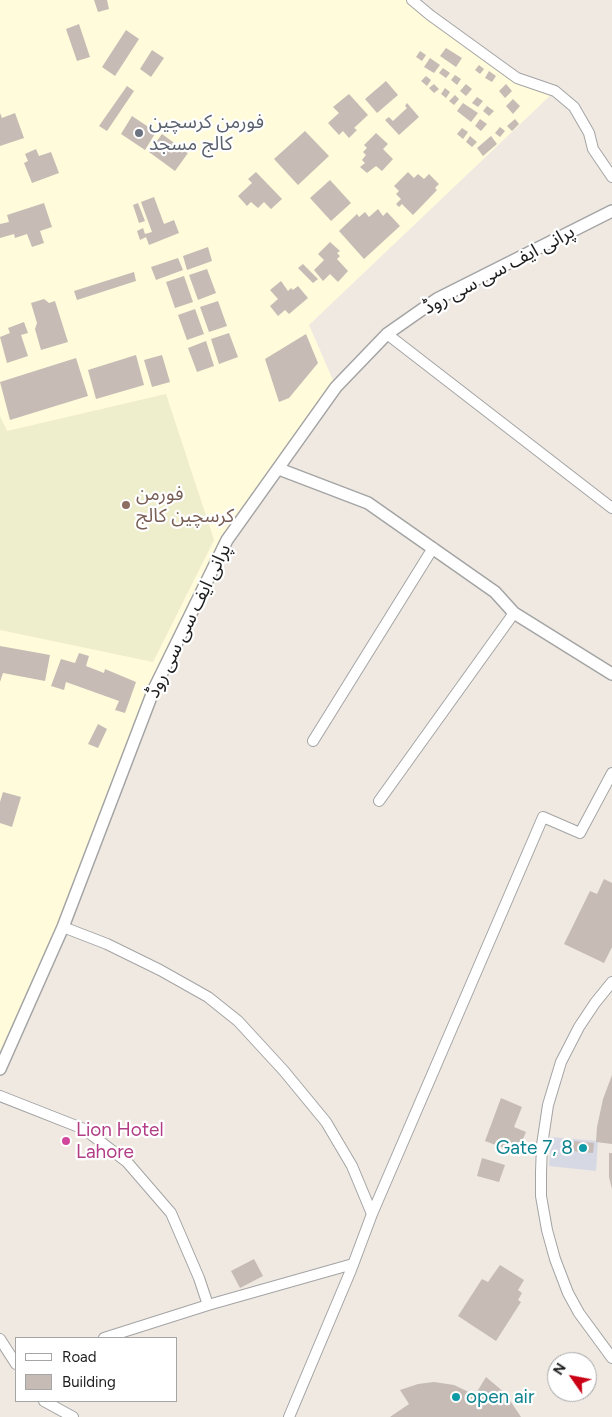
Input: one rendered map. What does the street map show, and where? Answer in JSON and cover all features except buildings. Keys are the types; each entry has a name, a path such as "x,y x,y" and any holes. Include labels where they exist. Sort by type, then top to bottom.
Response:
{"street":[{"path":"412,0 517,78 555,91 574,107 589,133 593,149 612,177"},
{"name":"پرانی ایف سی سی روڈ","path":"0,1069 63,927 154,689 227,540 336,387 387,334 438,299 612,212"},
{"path":"387,334 612,508"},
{"path":"279,469 368,503 495,592 514,613 612,674"},
{"path":"313,742 433,548"},
{"path":"379,801 514,613"},
{"path":"289,1417 372,1214 543,817 580,833 612,772"},
{"path":"63,927 107,944 160,970 208,997 238,1021 284,1071 326,1122 352,1166 372,1214"},
{"path":"612,982 590,1011 561,1062 544,1124 541,1196 547,1230 555,1259 568,1293 579,1313 612,1358"},
{"path":"0,1096 84,1129 127,1162 171,1213 199,1278 208,1305"},
{"path":"107,1337 208,1305 353,1264"},
{"path":"0,1339 15,1362"},
{"path":"46,1402 73,1417"}],"shaded area":[{"name":"فورمن کرسچین کالج","path":"0,0 413,0 517,78 555,91 309,325 336,387 227,540 154,689 0,1074"},
{"path":"551,1137 598,1141 596,1171 549,1166"}],"green space":[{"path":"166,394 214,540 153,662 0,630 0,416 7,431"}],"place":[{"name":"فورمن کرسچین کالج مسجد","path":"139,133"},
{"name":"فورمن کرسچین کالج","path":"126,505"},
{"name":"Lion Hotel Lahore","path":"66,1141"},
{"name":"Gate 7, 8","path":"583,1148"},
{"name":"open air","path":"456,1397"}]}
